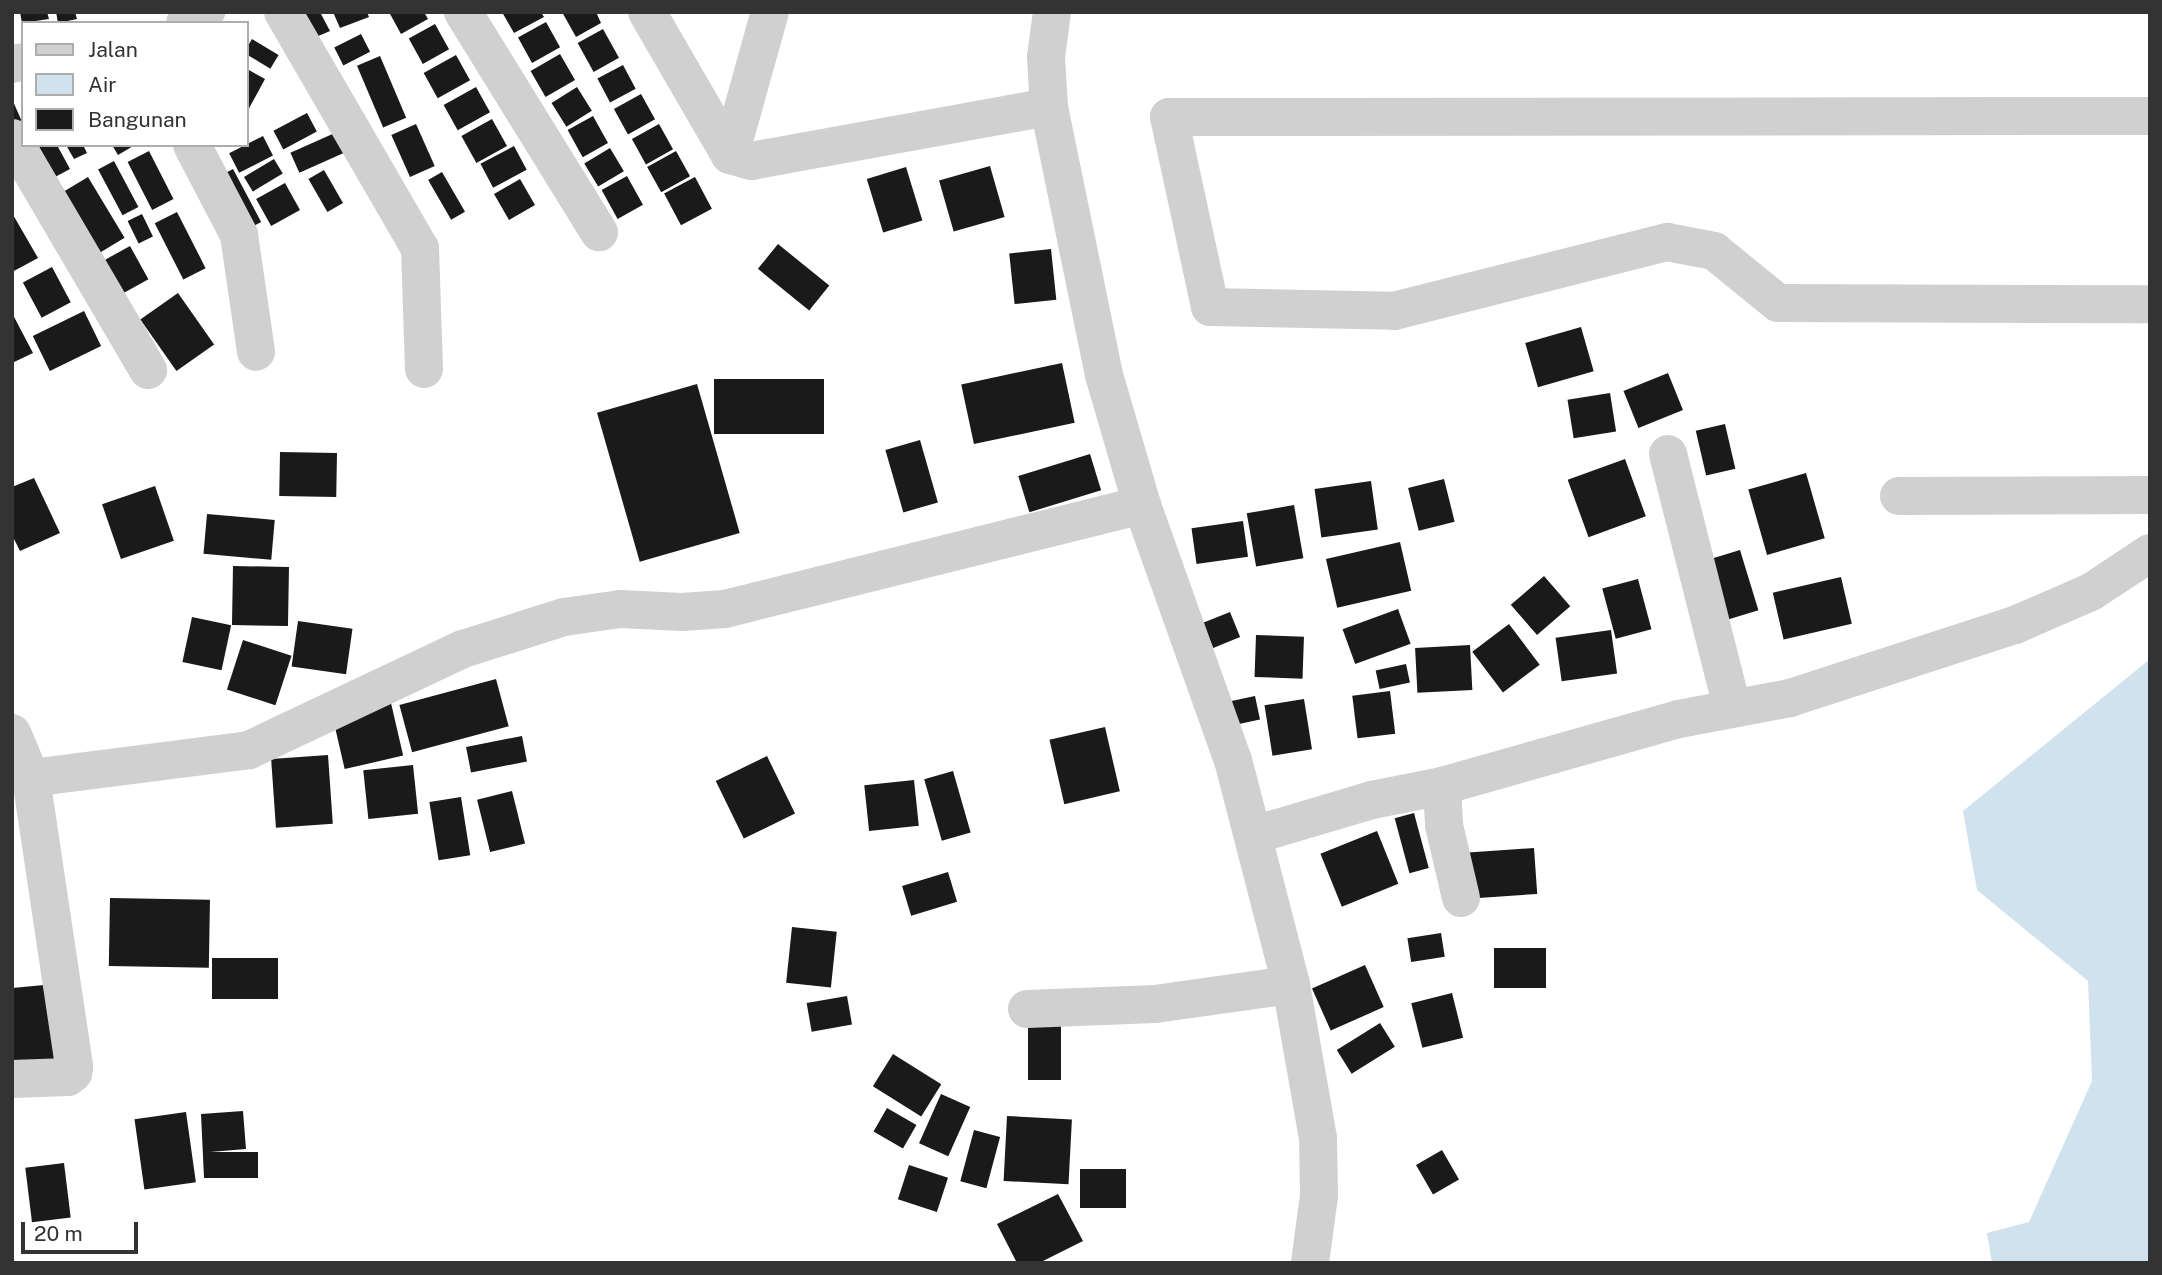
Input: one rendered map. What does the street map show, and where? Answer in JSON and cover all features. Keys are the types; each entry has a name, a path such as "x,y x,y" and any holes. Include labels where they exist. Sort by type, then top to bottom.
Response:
{"street":[{"path":"189,21 206,12"},
{"path":"284,12 420,248 424,369"},
{"path":"463,12 599,232"},
{"path":"647,12 730,155 751,161 1049,107"},
{"path":"730,155 770,12"},
{"path":"1052,12 1046,57 1049,107 1104,375 1142,505 1233,760 1291,985 1318,1138 1319,1196 1310,1263"},
{"path":"2150,116 1169,117 1210,307 1394,311 1667,242 1714,251 1779,303 2150,303"},
{"path":"12,138 148,370"},
{"path":"193,147 239,235 256,352"},
{"path":"1668,454 1732,707"},
{"path":"1899,496 2150,495"},
{"path":"31,778 248,750 463,649 564,617 620,609 702,612 725,609 1142,505"},
{"path":"1254,835 1373,800 1442,786 1611,736 1732,707 1790,698 2015,625 2091,592 2150,553"},
{"path":"12,733 31,778 74,1067 74,1073 68,1077 12,1079"},
{"path":"1442,786 1444,825 1461,898"},
{"path":"1027,1009 1154,1004 1291,985"}],"water":[{"path":"2150,659 2150,1263 1992,1263 1987,1233 2029,1222 2092,1081 2088,981 1977,890 1963,811"}],"building":[{"path":"20,12 47,12 49,19 36,21 22,21"},
{"path":"56,12 75,12 77,19 58,21"},
{"path":"320,12 330,31 316,37 304,13"},
{"path":"333,12 367,12 369,17 340,28"},
{"path":"389,12 424,12 428,19 401,34"},
{"path":"502,12 541,12 544,17 514,33"},
{"path":"562,12 596,12 601,23 576,37"},
{"path":"546,22 560,47 532,63 518,38"},
{"path":"435,24 449,49 423,64 409,39"},
{"path":"603,29 619,58 594,72 578,43"},
{"path":"361,34 370,52 343,65 334,48"},
{"path":"252,39 279,55 270,69 248,55 248,46"},
{"path":"560,54 575,80 546,97 531,71"},
{"path":"456,55 470,80 438,98 424,73"},
{"path":"380,56 406,118 383,127 357,66"},
{"path":"623,65 636,89 610,102 597,79"},
{"path":"248,70 265,79 248,110"},
{"path":"476,87 490,112 458,130 444,105"},
{"path":"577,87 592,111 566,127 552,103"},
{"path":"641,94 655,119 628,134 614,109"},
{"path":"12,99 21,125 12,132"},
{"path":"307,113 317,132 283,149 273,131"},
{"path":"593,116 608,143 583,157 568,130"},
{"path":"492,119 507,146 476,163 461,136"},
{"path":"416,124 435,166 410,177 391,135"},
{"path":"659,124 673,149 646,164 632,139"},
{"path":"337,132 346,152 299,173 290,153"},
{"path":"263,136 273,156 239,173 229,153 248,147 248,144"},
{"path":"514,146 527,170 493,188 480,164"},
{"path":"39,147 58,147 70,169 55,177"},
{"path":"67,147 84,147 87,153 74,159"},
{"path":"113,147 132,147 118,155"},
{"path":"610,148 624,171 598,187 584,163"},
{"path":"149,151 174,199 152,210 128,162"},
{"path":"676,151 690,176 661,192 647,167"},
{"path":"274,159 283,174 253,192 244,177"},
{"path":"114,161 138,207 123,215 98,169"},
{"path":"990,166 1005,217 954,232 939,181"},
{"path":"906,167 922,221 883,233 867,179"},
{"path":"233,169 261,222 250,228 222,175"},
{"path":"324,170 343,203 327,212 308,179"},
{"path":"442,172 465,212 451,220 428,180"},
{"path":"627,176 643,205 618,219 602,190"},
{"path":"88,177 125,238 94,256 57,196"},
{"path":"695,177 712,209 681,225 664,193"},
{"path":"520,179 535,205 509,220 494,194"},
{"path":"285,183 300,210 271,226 256,199"},
{"path":"177,212 206,268 183,279 155,223"},
{"path":"12,213 38,258 12,272"},
{"path":"142,214 153,236 139,243 128,221"},
{"path":"778,244 829,286 809,310 758,269"},
{"path":"130,246 148,279 120,295 101,262"},
{"path":"1051,249 1056,300 1015,304 1009,253"},
{"path":"52,267 71,302 42,318 23,282"},
{"path":"178,293 214,345 176,371 140,319"},
{"path":"84,311 101,346 50,371 33,336"},
{"path":"12,313 33,353 12,363"},
{"path":"1581,327 1594,371 1538,387 1525,343"},
{"path":"1062,363 1075,423 974,444 961,384"},
{"path":"1668,373 1683,410 1638,428 1623,391"},
{"path":"714,379 824,379 824,434 714,434"},
{"path":"697,384 740,533 640,562 597,413"},
{"path":"1610,393 1616,432 1574,438 1568,400"},
{"path":"1725,424 1735,469 1706,476 1696,431"},
{"path":"920,440 938,502 903,512 885,450"},
{"path":"280,452 337,453 336,497 279,496"},
{"path":"1090,454 1101,490 1029,512 1018,476"},
{"path":"1625,459 1646,516 1589,537 1568,480"},
{"path":"1806,473 1825,538 1767,555 1748,490"},
{"path":"34,478 60,533 20,551 12,535 12,487"},
{"path":"1444,479 1455,522 1419,531 1408,488"},
{"path":"1371,481 1378,530 1321,537 1315,489"},
{"path":"155,486 174,541 121,559 102,504"},
{"path":"1294,505 1303,558 1256,567 1247,513"},
{"path":"207,514 275,520 271,560 204,554"},
{"path":"1243,521 1248,557 1197,564 1192,528"},
{"path":"1400,542 1411,591 1337,608 1326,559"},
{"path":"1740,550 1758,610 1717,623 1699,563"},
{"path":"233,566 289,567 288,626 232,625"},
{"path":"1544,576 1570,606 1537,635 1511,605"},
{"path":"1841,577 1852,624 1784,640 1773,593"},
{"path":"1638,579 1651,629 1616,639 1602,589"},
{"path":"1398,609 1411,644 1355,664 1343,629"},
{"path":"1230,612 1240,637 1213,648 1203,623"},
{"path":"192,617 231,625 222,670 182,662"},
{"path":"298,621 352,629 346,674 292,667"},
{"path":"1509,624 1540,665 1503,692 1472,652"},
{"path":"1611,630 1617,674 1562,681 1556,638"},
{"path":"1256,635 1304,637 1303,679 1255,677"},
{"path":"243,640 292,656 275,705 227,689"},
{"path":"1470,645 1472,690 1417,693 1415,648"},
{"path":"1406,664 1410,683 1380,689 1376,670"},
{"path":"496,679 509,726 412,752 399,705"},
{"path":"1390,691 1395,734 1358,738 1352,696"},
{"path":"1255,696 1260,719 1237,724 1232,701"},
{"path":"1304,699 1312,749 1272,756 1264,705"},
{"path":"391,703 403,756 345,769 333,716"},
{"path":"1105,727 1120,791 1064,804 1049,740"},
{"path":"522,736 527,762 471,772 466,747"},
{"path":"328,755 333,824 276,828 271,759"},
{"path":"767,756 795,814 744,839 716,781"},
{"path":"413,765 418,814 368,819 363,770"},
{"path":"953,771 971,833 942,841 924,779"},
{"path":"914,780 919,826 869,831 864,785"},
{"path":"512,791 525,843 490,852 477,800"},
{"path":"461,797 470,855 439,860 429,802"},
{"path":"1414,813 1429,868 1409,873 1395,818"},
{"path":"1377,831 1398,884 1342,907 1320,854"},
{"path":"1534,848 1537,894 1471,898 1468,853"},
{"path":"948,872 957,902 911,916 902,886"},
{"path":"110,898 210,900 209,968 109,966"},
{"path":"792,927 837,932 831,987 786,983"},
{"path":"1441,933 1445,957 1411,962 1407,938"},
{"path":"1494,948 1546,948 1546,988 1494,988"},
{"path":"212,958 278,958 278,999 212,999"},
{"path":"1365,965 1384,1007 1331,1031 1312,989"},
{"path":"55,984 62,1060 12,1064 12,988"},
{"path":"1452,993 1463,1038 1422,1048 1411,1003"},
{"path":"847,996 852,1025 812,1032 807,1003"},
{"path":"1028,1021 1061,1021 1061,1080 1028,1080"},
{"path":"1380,1023 1395,1047 1352,1074 1337,1050"},
{"path":"893,1054 941,1084 921,1116 873,1086"},
{"path":"941,1094 970,1107 948,1156 919,1143"},
{"path":"887,1108 916,1125 903,1148 874,1131"},
{"path":"243,1111 246,1149 210,1152 258,1152 258,1178 204,1178 201,1114"},
{"path":"186,1112 196,1182 144,1190 135,1119"},
{"path":"1007,1116 1072,1119 1069,1184 1004,1181"},
{"path":"974,1130 1000,1137 986,1188 960,1181"},
{"path":"1442,1150 1459,1179 1433,1194 1416,1165"},
{"path":"64,1163 71,1218 32,1222 25,1168"},
{"path":"909,1165 948,1178 937,1212 898,1199"},
{"path":"1080,1169 1126,1169 1126,1208 1080,1208"},
{"path":"1058,1194 1083,1241 1039,1263 1017,1263 997,1224"}]}
